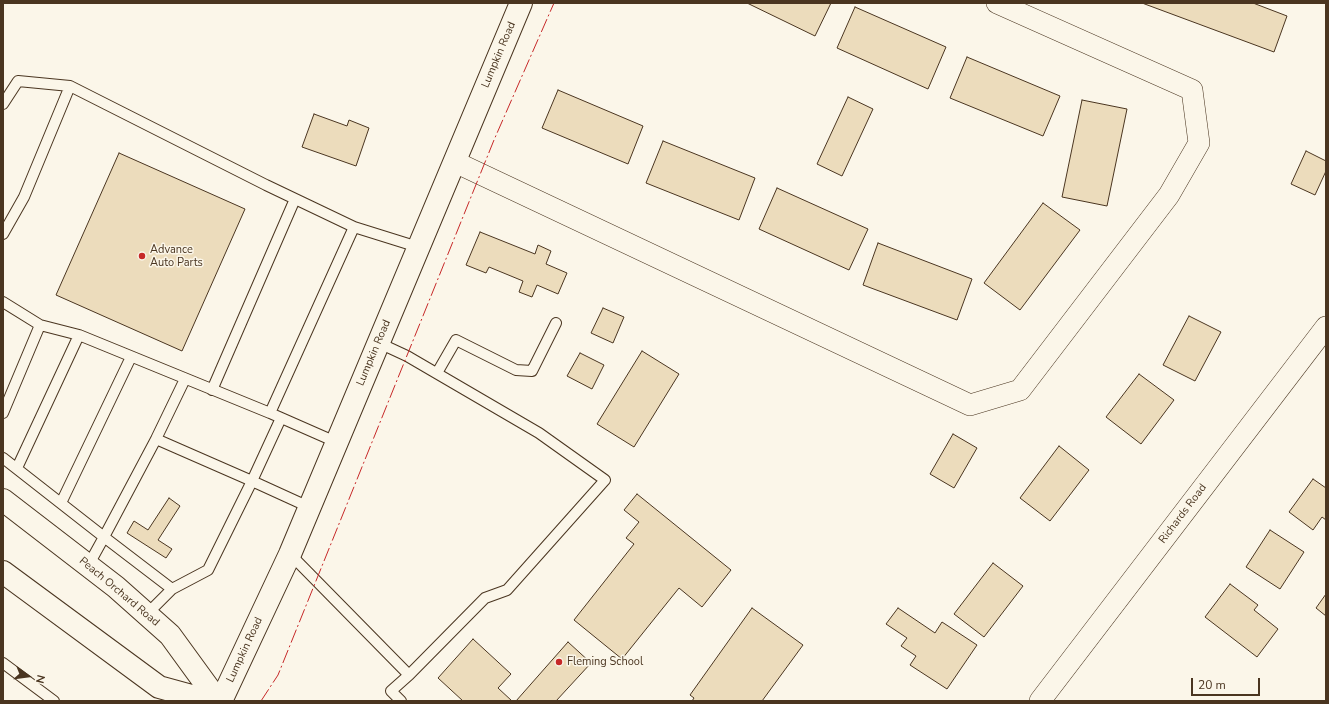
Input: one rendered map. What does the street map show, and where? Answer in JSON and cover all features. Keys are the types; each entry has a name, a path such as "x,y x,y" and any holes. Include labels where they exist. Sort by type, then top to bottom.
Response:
{"main road":[{"name":"Lumpkin Road","path":"221,701 290,554 521,3"},
{"name":"Peach Orchard Road","path":"3,500 116,587 170,635 218,701"},
{"path":"3,572 159,687 210,701"}],"street":[{"path":"455,162 970,405 1020,390 1169,195 1199,143 1192,90 996,3"},
{"name":"Richards Road","path":"1040,701 1326,327"}],"lane":[{"path":"3,104 18,81 70,86 354,227 418,248"},
{"path":"3,234 24,197 70,86"},
{"path":"212,390 295,199"},
{"path":"270,413 354,227"},
{"path":"3,302 40,325 79,335 270,413 336,442"},
{"path":"437,373 456,340 516,370 532,371 556,322"},
{"path":"3,413 40,325"},
{"path":"17,468 79,335"},
{"path":"379,343 408,356 539,433 605,480 507,590 485,598 409,675 391,691 401,701"},
{"path":"61,503 131,357"},
{"path":"88,566 156,438 185,379"},
{"path":"147,614 172,589 208,570 252,481 280,418"},
{"path":"156,438 309,507"},
{"path":"3,458 172,589"},
{"path":"290,554 409,675"},
{"path":"3,663 54,701"}],"building":[{"path":"747,3 831,3 815,36"},
{"path":"1142,3 1253,3 1287,16 1274,52"},
{"path":"855,7 946,47 928,89 837,48"},
{"path":"967,57 1060,96 1043,136 950,98"},
{"path":"558,90 643,126 628,164 542,128"},
{"path":"848,97 873,109 842,176 817,164"},
{"path":"1082,100 1127,109 1107,206 1062,197"},
{"path":"314,114 347,126 349,120 369,128 356,166 302,147"},
{"path":"663,141 755,178 739,220 646,183"},
{"path":"1306,151 1326,161 1326,171 1315,195 1291,184"},
{"path":"119,153 245,209 182,351 56,295"},
{"path":"777,188 868,229 849,270 759,229"},
{"path":"1043,203 1080,230 1020,310 984,283"},
{"path":"480,232 535,254 538,245 551,251 546,264 567,273 558,294 537,285 532,297 519,292 523,281 489,267 486,273 466,265"},
{"path":"878,243 972,279 957,320 863,285"},
{"path":"603,308 624,317 613,343 591,333"},
{"path":"1189,316 1221,332 1195,381 1163,365"},
{"path":"642,351 679,374 634,447 597,424"},
{"path":"580,353 604,365 592,389 567,376"},
{"path":"1139,374 1174,400 1141,444 1106,417"},
{"path":"953,434 977,448 954,488 930,474"},
{"path":"1059,446 1089,470 1050,521 1020,498"},
{"path":"1313,479 1326,488 1326,520 1322,517 1313,530 1289,512"},
{"path":"637,494 731,570 702,607 679,588 622,659 574,620 634,544 626,538 639,522 624,510"},
{"path":"169,498 180,506 158,540 172,549 166,558 127,533 134,521 148,530"},
{"path":"1270,530 1304,552 1280,589 1246,567"},
{"path":"993,563 1023,586 984,637 954,614"},
{"path":"1230,584 1258,605 1254,610 1278,629 1257,657 1205,617"},
{"path":"1326,594 1326,616 1316,608"},
{"path":"752,608 803,645 762,701 692,701 694,698 690,695"},
{"path":"898,608 935,633 942,622 977,645 947,689 910,665 916,656 901,646 907,638 886,624"},
{"path":"473,639 511,674 498,688 512,701 463,701 438,678"},
{"path":"568,642 591,663 556,701 516,701"}],"power":[{"path":"261,701 278,675 494,140 554,3"}],"place":[{"name":"Advance Auto Parts","path":"142,256"},
{"name":"Fleming School","path":"559,662"}]}
